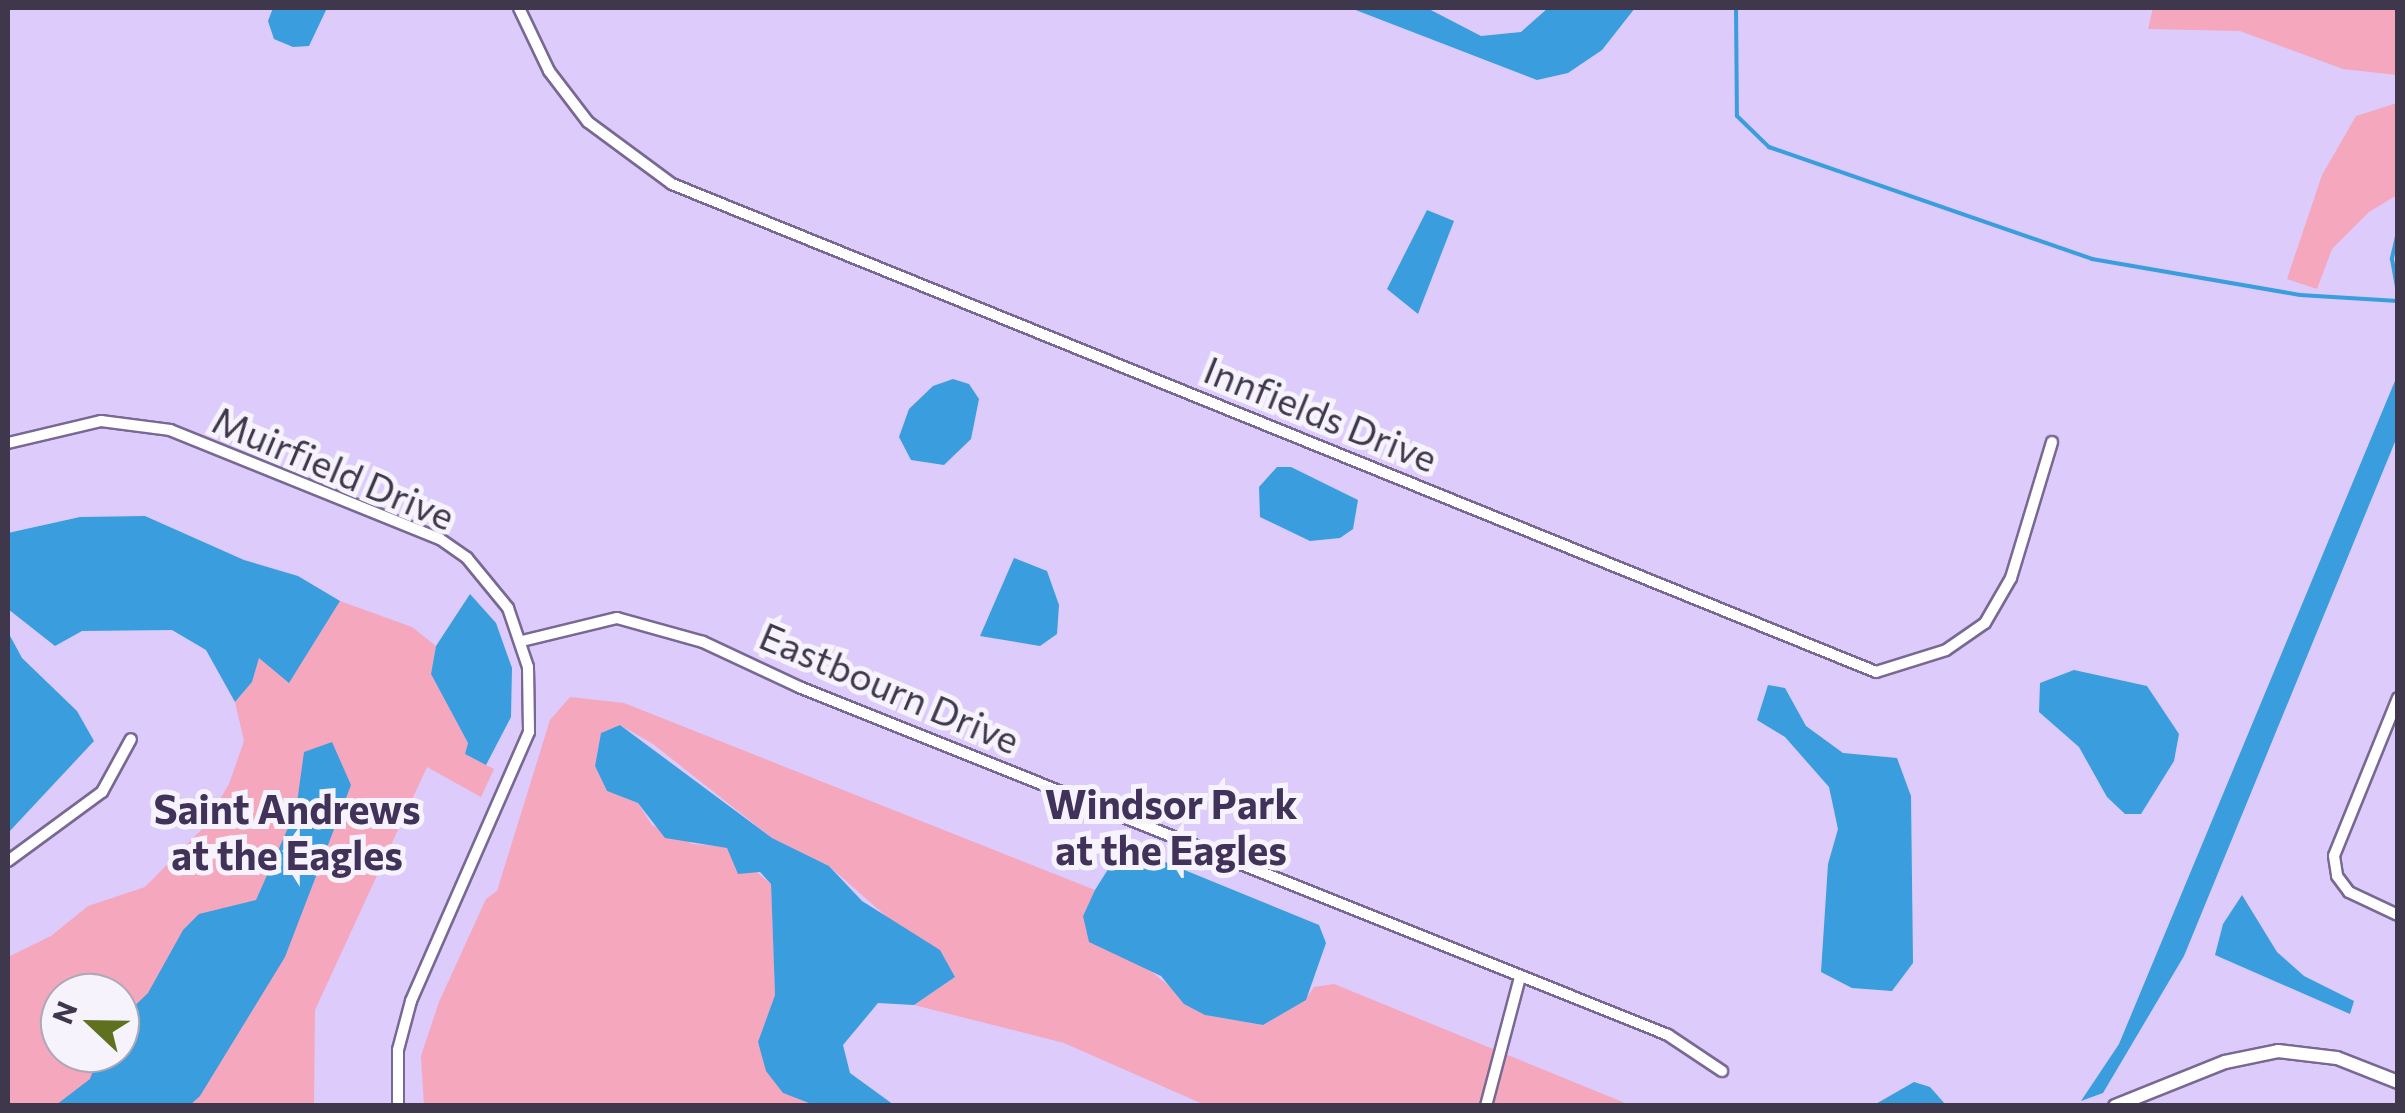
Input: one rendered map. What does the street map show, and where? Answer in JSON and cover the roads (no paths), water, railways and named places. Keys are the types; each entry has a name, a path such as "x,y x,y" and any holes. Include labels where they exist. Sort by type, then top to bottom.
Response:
{"street":[{"name":"Innfields Drive","path":"520,8 550,71 588,122 672,184 1876,672 1946,650 1985,624 2011,578 2052,442"},
{"name":"Muirfield Drive","path":"8,444 101,421 170,430 440,538 492,584 522,641 529,732 411,1000 398,1050 398,1106"},
{"name":"Eastbourn Drive","path":"522,641 616,618 689,637 1668,1035 1722,1071"},
{"path":"2398,698 2334,856 2337,876 2350,892 2398,915"},
{"path":"8,861 85,809 131,739"},
{"path":"1486,1106 1520,977"},
{"path":"2115,1106 2224,1062 2278,1051 2337,1058 2398,1082"}],"water":[{"path":"273,8 327,8 309,46 293,47 274,39 268,21"},
{"path":"1427,8 1481,36 1521,32 1548,8 1635,8 1602,50 1568,73 1537,80 1353,9"},
{"path":"1427,210 1454,221 1418,314 1387,289"},
{"path":"2397,376 2397,437 2184,956 2103,1093 2081,1101 2119,1044"},
{"path":"953,379 969,384 979,399 971,439 944,465 911,460 899,437 909,409 933,386"},
{"path":"1277,467 1291,467 1358,500 1353,529 1340,538 1310,541 1260,517 1259,487"},
{"path":"145,516 244,560 298,576 340,601 289,683 259,658 252,682 235,702 206,650 172,630 82,631 55,646 8,609 8,533 80,517"},
{"path":"1014,558 1047,571 1059,605 1057,634 1040,646 980,636"},
{"path":"470,594 496,623 512,668 511,717 486,765 465,754 468,743 431,674 436,646"},
{"path":"8,632 22,658 77,711 94,741 8,833"},
{"path":"2074,670 2147,686 2179,734 2174,761 2141,814 2125,814 2107,797 2079,747 2039,712 2040,683"},
{"path":"1768,685 1785,688 1806,726 1843,753 1897,758 1911,796 1913,963 1892,991 1852,988 1821,972 1828,864 1838,829 1829,787 1785,737 1757,720"},
{"path":"620,725 772,838 829,866 862,901 940,950 955,977 914,1005 878,1003 843,1045 850,1073 894,1105 814,1105 783,1093 766,1071 758,1042 775,995 771,884 760,872 738,874 727,848 665,838 638,803 607,791 595,766 601,733"},
{"path":"332,742 351,785 285,957 200,1096 190,1105 56,1105 92,1073 140,1073 140,1001 183,930 199,914 256,900 296,810 304,752"},
{"path":"1133,849 1319,925 1326,943 1306,1000 1263,1025 1205,1015 1184,1004 1161,976 1089,942 1083,916 1095,890 1117,855"},
{"path":"2242,895 2277,952 2304,976 2354,1001 2350,1014 2215,955 2223,924"},
{"path":"1914,1082 1930,1087 1946,1105 1874,1105"}],"waterway":[{"path":"1736,8 1737,116 1769,147 2092,259 2300,295 2398,301"},
{"path":"2398,232 2392,259 2398,294"}],"district":[{"name":"Windsor Park at the Eagles","path":"1171,826"},
{"name":"Saint Andrews at the Eagles","path":"287,831"}]}
